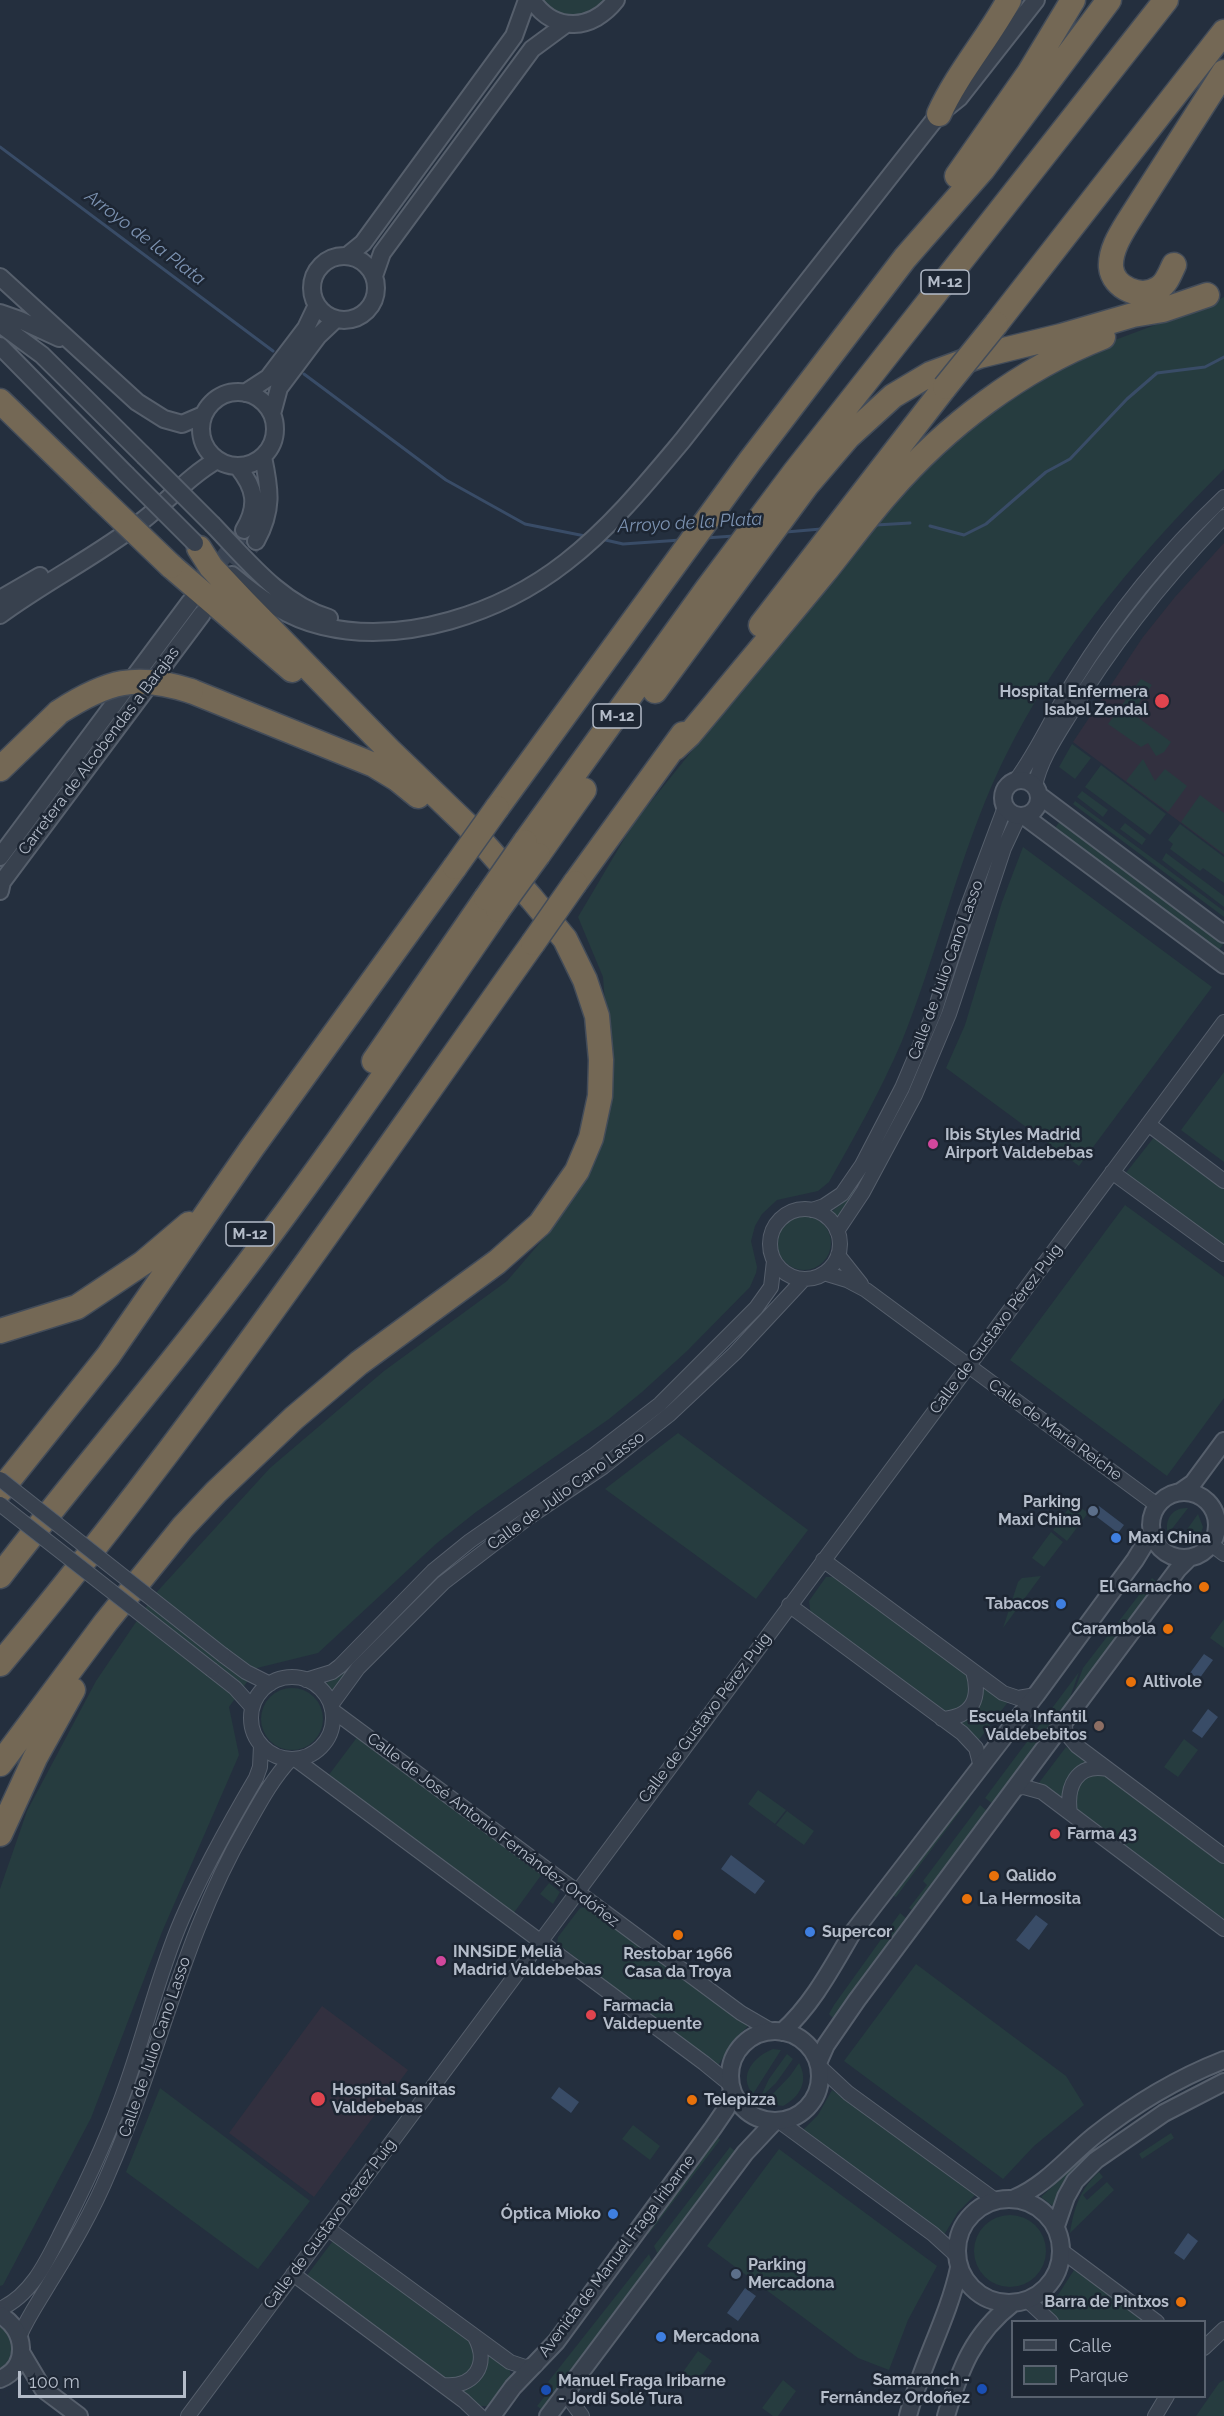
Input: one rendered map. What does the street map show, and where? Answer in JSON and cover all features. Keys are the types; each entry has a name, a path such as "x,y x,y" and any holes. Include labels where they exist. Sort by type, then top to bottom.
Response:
{"highway":[{"path":"939,114 950,91 978,53 1009,0"},
{"path":"904,258 949,188 1029,73 1073,0"},
{"name":"M-12","path":"0,1491 108,1356 252,1148 750,461 904,258 983,169 1109,0"},
{"name":"M-12","path":"0,1560 86,1452 309,1156 492,904 707,589 801,479 1166,0"},
{"path":"0,1664 42,1614 260,1328 575,883 675,748 689,735 815,569 863,492 1224,32"},
{"path":"1174,265 1163,285 1154,291 1142,294 1120,284 1111,266 1114,249 1128,222 1224,72"},
{"path":"531,848 735,581 801,479 893,396 930,374 979,356 1133,315 1163,310 1207,296"},
{"path":"815,569 953,428 1048,362 1163,310"},
{"path":"0,401 171,566 389,750"},
{"path":"0,1764 106,1622 176,1535 216,1492 294,1418 359,1363 498,1262 540,1224 577,1171 591,1138 600,1096 602,1060 597,1016 585,980 565,939 468,826 389,750 211,567 197,546"},
{"path":"0,769 59,712 87,693 141,680 171,685 374,765 397,779 461,833 493,855"},
{"path":"0,1576 226,1294 347,1127 492,904"},
{"path":"0,1331 77,1307 143,1263 192,1222 252,1148"},
{"path":"0,1834 25,1779 57,1719 113,1627 188,1531 252,1458"},
{"path":"0,1683 42,1614"}],"street":[{"path":"527,0 514,36 363,243 347,256 330,259 319,267 313,280 312,292 317,304 325,313 336,319 349,320 362,315 372,304 376,290 374,276 382,253 532,49 566,24"},
{"path":"532,0 538,9 551,19 566,24 595,20 607,12 616,0"},
{"path":"4,350 197,546 270,604 321,626 352,632 392,631 443,624 514,594 565,563 641,490 939,114 959,98 1036,0"},
{"path":"347,256 363,262 374,276"},
{"path":"0,277 137,402 153,413 182,424 203,415"},
{"path":"245,393 268,378 306,328 317,304"},
{"path":"0,313 20,320 78,349"},
{"path":"272,414 279,388 318,336 336,319"},
{"path":"0,324 42,355 274,585 305,608 326,618 392,631"},
{"path":"228,393 245,393 261,400 272,414 276,429 272,445 263,457 252,464 238,467 217,460 208,451 202,439 203,415 213,401 228,393"},
{"path":"238,467 250,482 254,503 250,535 266,524 270,506 263,457"},
{"path":"0,615 23,598 93,557 142,521 199,471 217,460"},
{"path":"1224,497 1175,546 1106,630 1073,681 1017,780 1004,790 1016,813 1224,965"},
{"path":"1016,813 1034,811 1044,761 1062,727 1117,641 1159,586 1224,517"},
{"path":"0,599 17,588 113,541"},
{"name":"Carretera de Alcobendas a Barajas","path":"0,857 196,608 2,882 0,891"},
{"path":"1017,780 1027,780 1037,791 1224,934"},
{"name":"Calle de Julio Cano Lasso","path":"812,1210 834,1201 842,1194 862,1165 902,1088 935,1010 966,911 1016,813"},
{"name":"Calle de Julio Cano Lasso","path":"837,1231 863,1192 915,1095 949,1014 1016,813"},
{"name":"Calle de Gustavo Pérez Puig","path":"188,2416 1224,1022"},
{"path":"1148,1124 1224,1181"},
{"path":"1112,1172 1224,1254"},
{"path":"800,1209 823,1214 837,1231 840,1243 838,1255 832,1265 824,1273 804,1279 782,1270 774,1261 770,1251 773,1228 789,1212 800,1209"},
{"name":"Calle de María Reiche","path":"838,1255 866,1290"},
{"name":"Calle de Julio Cano Lasso","path":"306,1680 332,1672 340,1666 394,1609 442,1564 521,1504 594,1455 660,1404 756,1308 771,1287 774,1261"},
{"name":"Calle de María Reiche","path":"824,1273 847,1280 866,1290 1157,1505"},
{"name":"Calle de Julio Cano Lasso","path":"331,1708 358,1668 443,1583 529,1517 603,1467 662,1420 702,1385 804,1279"},
{"path":"1189,1558 1174,1556 1164,1550 1154,1539 1151,1522 1157,1505 1193,1482 1224,1441"},
{"path":"0,1479 223,1655 246,1672 270,1684"},
{"path":"293,1759 704,2063 731,2088 738,2102 749,2113 761,2119 777,2121 795,2117 812,2103 819,2084 819,2064 826,2044 1064,1722 1178,1569 1189,1558 1218,1549 1215,1536 1220,1513 1203,1498 1188,1492 1180,1492"},
{"path":"0,1504 235,1688 252,1707"},
{"path":"731,2088 731,2067 740,2048 752,2037 777,2031 807,2004 834,1966 851,1935 1036,1695 1135,1560 1152,1532"},
{"path":"823,1560 1011,1697 1024,1698 1036,1695"},
{"path":"789,1605 971,1741 979,1755 981,1767"},
{"path":"942,1719 954,1718 963,1714 974,1701 977,1685 973,1671"},
{"path":"293,1677 306,1680 325,1694 331,1708 332,1724 324,1743 308,1756 293,1759 280,1757 261,1745 254,1732 252,1707 259,1694 280,1679 293,1677"},
{"name":"Calle de José Antonio Fernández Ordóñez","path":"331,1708 741,2013 777,2031"},
{"path":"1064,1722 1066,1733 1072,1741 1224,1856"},
{"name":"Calle de Julio Cano Lasso","path":"0,2309 17,2301 27,2291 52,2251 89,2181 128,2082 167,1957 201,1879 256,1778 260,1767 261,1745"},
{"name":"Calle de Julio Cano Lasso","path":"20,2335 27,2318 78,2235 109,2173 141,2094 193,1937 231,1852 264,1796 293,1759"},
{"path":"1070,1813 1068,1800 1072,1783 1078,1776 1091,1769 1107,1769"},
{"path":"1015,1788 1024,1787 1042,1792 1224,1929"},
{"path":"777,2031 797,2037 807,2044 819,2064 848,2092 995,2200"},
{"path":"908,2416 926,2357 950,2304 958,2262 957,2241 962,2226 976,2208 995,2200 1015,2198 1041,2184 1095,2135 1135,2107 1173,2084 1224,2060"},
{"path":"1056,2226 1066,2198 1076,2181 1096,2160 1164,2113 1224,2082"},
{"name":"Avenida de Manuel Fraga Iribarne","path":"492,2416 513,2387 556,2342 713,2128 726,2109 731,2088"},
{"path":"777,2121 933,2234 958,2262 966,2281 987,2298 1020,2302 1048,2320"},
{"path":"548,2416 745,2152 777,2121"},
{"path":"946,2416 975,2343 997,2316 1020,2302 1037,2296 1052,2281 1057,2272 1062,2251 1056,2226 1039,2207 1015,2198"},
{"path":"327,2228 514,2364 525,2367 536,2365"},
{"path":"1062,2251 1154,2320"},
{"path":"293,2274 443,2385 480,2416"},
{"path":"0,2315 9,2320 20,2335 21,2352 18,2362 2,2378 43,2389 80,2416"},
{"path":"1206,2346 1224,2329"},
{"path":"443,2385 453,2386 465,2383 479,2368 481,2350 475,2337"},
{"path":"21,2352 43,2389"},
{"path":"568,2389 574,2406 582,2416"},
{"path":"1151,2398 1157,2404 1156,2413"},
{"path":"1156,2413 1166,2398"}],"shaded area":[{"name":"Hospital Enfermera Isabel Zendal","path":"1224,543 1224,855 1073,742 1143,637 1175,597"},
{"path":"322,2006 408,2070 314,2197 229,2133"}],"green space":[{"path":"540,0 606,0 589,12 573,16 557,13"},
{"path":"1224,297 1224,469 1156,540 1093,616 1064,656 1013,740 979,816 902,1041 877,1095 829,1182 818,1191 777,1200 762,1214 755,1226 751,1241 757,1267 750,1287 687,1351 642,1392 609,1419 476,1512 437,1543 318,1653 257,1668 229,1707 239,1755 162,1932 91,2118 3,2285 0,2286 0,1889 27,1811 96,1681 155,1594 270,1468 384,1371 507,1281 544,1238 593,1165 611,1080 603,977 578,917 633,824 919,469 992,407 1088,350"},
{"path":"1141,679 1152,685 1132,713 1171,742 1164,752 1156,756 1148,743 1141,747 1108,724"},
{"path":"1072,744 1091,758 1075,779 1059,767"},
{"path":"1143,759 1155,781 1165,769 1187,786 1168,812 1126,781"},
{"path":"1101,765 1166,814 1150,835 1085,787"},
{"path":"1082,791 1108,810 1103,817 1077,797"},
{"path":"1200,795 1224,813 1224,854 1181,822"},
{"path":"1075,801 1224,911 1224,917 1073,804"},
{"path":"1060,821 1224,943 1217,953 1053,831"},
{"path":"1125,823 1146,839 1142,845 1120,829"},
{"path":"1180,824 1224,857 1224,883 1203,868 1200,871 1170,849 1173,844 1168,840"},
{"path":"1023,847 1212,987 1079,1166 946,1068 965,1025 1002,902"},
{"path":"1166,853 1224,896 1224,907 1162,860"},
{"path":"1224,1072 1224,1162 1181,1130"},
{"path":"1155,1136 1224,1188 1224,1249 1125,1174"},
{"path":"854,1189 857,1191 838,1219 831,1212 845,1201"},
{"path":"1125,1205 1224,1277 1224,1398 1167,1476 1010,1360"},
{"path":"804,1216 814,1218 823,1224 829,1233 831,1243 829,1253 823,1262 814,1268 804,1270 794,1268 785,1262 779,1253 777,1243 779,1233 785,1224 794,1218"},
{"path":"678,1433 808,1530 756,1599 605,1489"},
{"path":"1073,1502 1088,1513 1067,1541 1053,1530"},
{"path":"1182,1508 1188,1508 1168,1534 1167,1524 1170,1515"},
{"path":"1198,1514 1203,1527 1200,1535 1194,1541 1178,1542"},
{"path":"1051,1532 1063,1542 1044,1567 1032,1558"},
{"path":"1041,1576 1003,1628 1018,1582 1022,1578"},
{"path":"826,1577 839,1577 1008,1702 978,1741 811,1617 809,1601"},
{"path":"1152,1578 1157,1582 1071,1700 1083,1668"},
{"path":"1224,1619 1224,1648 1210,1638"},
{"path":"349,1667 351,1669 331,1693 324,1684 342,1675"},
{"path":"1079,1672 1068,1703 993,1804 985,1798"},
{"path":"286,1688 298,1688 314,1697 321,1707 323,1719 321,1731 314,1741 298,1750 286,1750 275,1745 266,1736 261,1725 261,1713 266,1702 275,1693"},
{"path":"358,1736 542,1874 513,1914 328,1776"},
{"path":"1184,1739 1198,1750 1178,1777 1164,1767"},
{"path":"1066,1747 1224,1863 1224,1925 1038,1784"},
{"path":"758,1790 786,1810 775,1824 748,1804"},
{"path":"968,1796 970,1798 896,1897 893,1896"},
{"path":"980,1805 987,1811 913,1911 909,1908 927,1885 923,1881"},
{"path":"787,1811 814,1831 804,1845 776,1825"},
{"path":"549,1883 560,1892 553,1904 540,1894"},
{"path":"589,1907 749,2025 735,2039 717,2067 557,1943 558,1937 580,1908"},
{"path":"900,1913 907,1919 833,2018 829,2014 834,2005"},
{"path":"916,1964 1066,2076 1084,2105 1034,2146 1003,2179 844,2061"},
{"path":"773,2049 781,2050 753,2094 747,2080 750,2067 760,2056"},
{"path":"787,2054 793,2059 776,2083 760,2098 769,2079"},
{"path":"799,2063 803,2082 794,2098 783,2106 764,2103 790,2076"},
{"path":"160,2088 310,2201 258,2269 126,2172"},
{"path":"832,2090 975,2195 958,2212 944,2235 803,2130 818,2115"},
{"path":"633,2125 660,2146 650,2160 622,2139"},
{"path":"1171,2133 1174,2138 1142,2159 1139,2154"},
{"path":"718,2137 720,2140 648,2235 647,2232"},
{"path":"730,2147 735,2151 658,2255 654,2246"},
{"path":"779,2149 937,2266 908,2320 889,2370 858,2358 707,2246"},
{"path":"1085,2156 1088,2158 1059,2194 1054,2207 1041,2197"},
{"path":"1099,2172 1103,2177 1083,2195 1087,2200 1107,2182 1114,2190 1070,2233 1079,2200 1092,2178"},
{"path":"1017,2215 1036,2225 1044,2237 1046,2251 1044,2265 1036,2277 1024,2285 1003,2287 984,2277 976,2265 974,2244 984,2225 996,2217"},
{"path":"338,2240 509,2366 511,2377 488,2406 478,2406 308,2279 308,2274 332,2242"},
{"path":"649,2254 652,2262 542,2410 537,2406 553,2386 548,2382"},
{"path":"1074,2270 1143,2320 1060,2320 1044,2309 1058,2295"},
{"path":"0,2325 9,2336 12,2348 9,2359 0,2370"},
{"path":"698,2351 712,2361 692,2389 678,2379"},
{"path":"783,2380 796,2391 778,2416 773,2416 762,2408"},
{"path":"1224,2380 1224,2416 1196,2416 1219,2383"}],"water":[{"path":"1099,1506 1124,1525 1118,1533 1093,1514"},
{"path":"1204,1654 1213,1660 1199,1679 1190,1673"},
{"path":"1208,1709 1218,1717 1202,1738 1192,1731"},
{"path":"731,1855 765,1881 755,1894 721,1869"},
{"path":"1036,1915 1048,1924 1029,1950 1016,1940"},
{"path":"559,2087 579,2102 571,2113 551,2098"},
{"path":"1188,2233 1198,2241 1184,2260 1174,2253"},
{"path":"745,2288 756,2296 738,2321 727,2313"}],"waterway":[{"name":"Arroyo de la Plata","path":"0,147 273,351"},
{"name":"Arroyo de la Plata","path":"930,526 964,535 986,524 1046,472 1070,459 1127,399 1157,373 1205,367 1224,357"},
{"name":"Arroyo de la Plata","path":"304,374 446,480 525,524 585,536"},
{"name":"Arroyo de la Plata","path":"876,525 910,523"},
{"name":"Arroyo de la Plata","path":"786,532 821,529"},
{"name":"Arroyo de la Plata","path":"705,538 734,536"},
{"name":"Arroyo de la Plata","path":"601,539 623,544 681,540"}],"tunnel":[{"path":"192,599 244,530"},
{"path":"221,586 256,541"}],"place":[{"name":"Hospital Enfermera Isabel Zendal","path":"1162,701"},
{"name":"Ibis Styles Madrid Airport Valdebebas","path":"933,1144"},
{"name":"Parking Maxi China","path":"1093,1511"},
{"name":"Maxi China","path":"1116,1538"},
{"name":"El Garnacho","path":"1204,1587"},
{"name":"Tabacos","path":"1061,1604"},
{"name":"Carambola","path":"1168,1629"},
{"name":"Altivole","path":"1131,1682"},
{"name":"Escuela Infantil Valdebebitos","path":"1099,1726"},
{"name":"Farma 43","path":"1055,1834"},
{"name":"Qalido","path":"994,1876"},
{"name":"La Hermosita","path":"967,1899"},
{"name":"Supercor","path":"810,1932"},
{"name":"Restobar 1966 Casa da Troya","path":"678,1935"},
{"name":"INNSiDE Meliá Madrid Valdebebas","path":"441,1961"},
{"name":"Farmacia Valdepuente","path":"591,2015"},
{"name":"Hospital Sanitas Valdebebas","path":"318,2099"},
{"name":"Telepizza","path":"692,2100"},
{"name":"Óptica Mioko","path":"613,2214"},
{"name":"Parking Mercadona","path":"736,2274"},
{"name":"Barra de Pintxos","path":"1181,2302"},
{"name":"Mercadona","path":"661,2337"},
{"name":"Samaranch - Fernández Ordoñez","path":"982,2389"},
{"name":"Manuel Fraga Iribarne - Jordi Solé Tura","path":"546,2390"}]}
